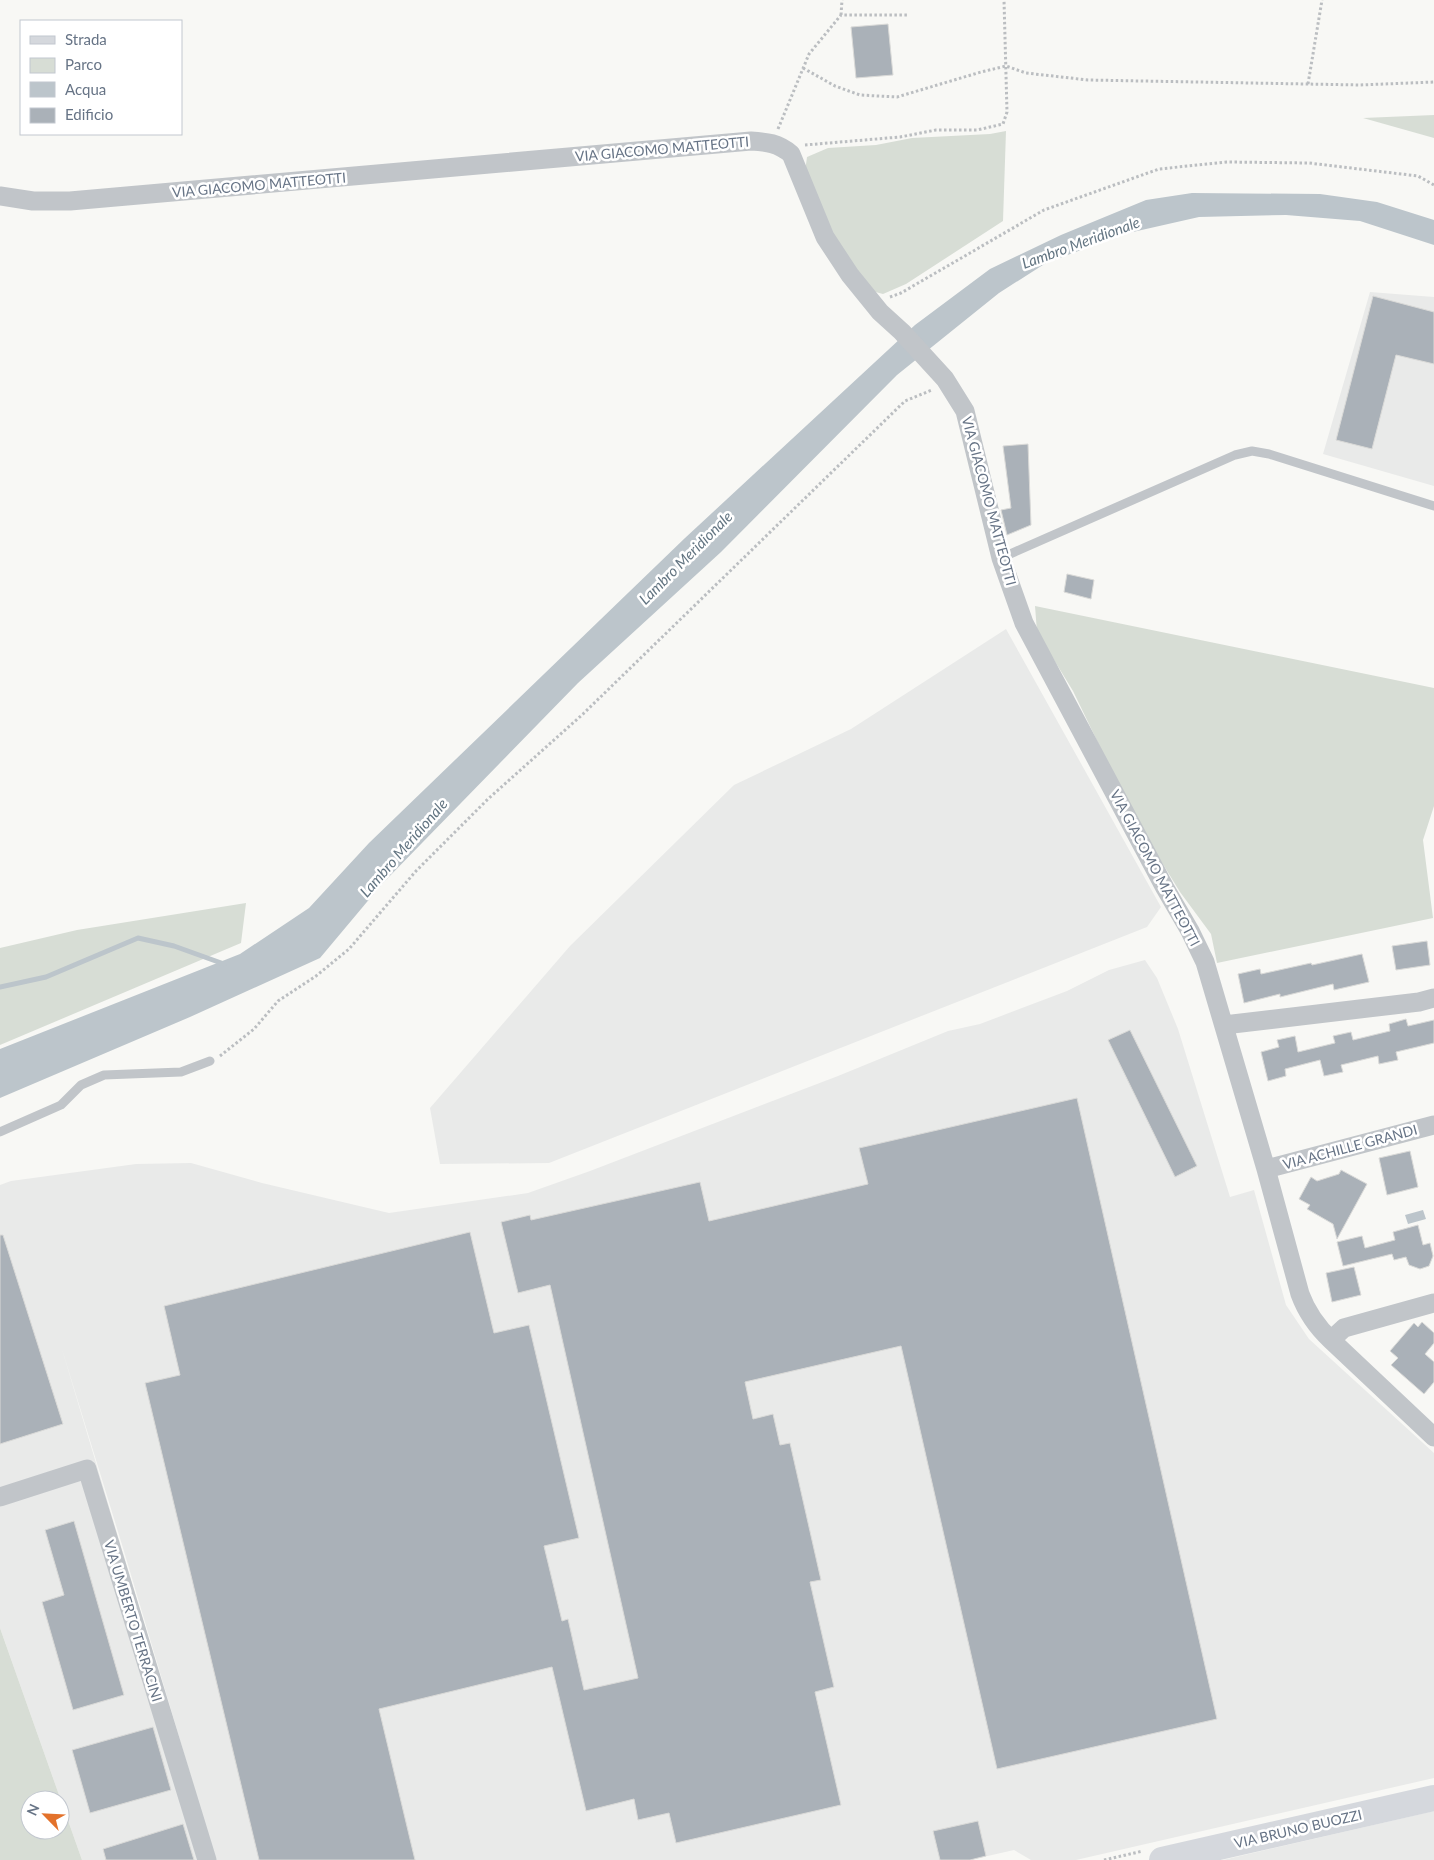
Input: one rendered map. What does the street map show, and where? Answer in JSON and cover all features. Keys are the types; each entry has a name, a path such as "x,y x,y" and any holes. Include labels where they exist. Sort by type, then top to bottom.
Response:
{"main road":[{"name":"VIA BRUNO BUOZZI","path":"1162,1860 1434,1798"}],"street":[{"name":"VIA GIACOMO MATTEOTTI","path":"0,196 33,201 70,202 751,140 777,144 791,154 825,237 850,275 872,302 926,357 950,387 965,411 1001,558 1024,623 1165,888 1190,931 1204,962 1266,1169 1300,1294 1307,1312 1316,1326 1434,1437"},
{"path":"1224,1025 1419,1002 1434,998"},
{"name":"VIA ACHILLE GRANDI","path":"1266,1169 1434,1125"},
{"path":"1331,1340 1344,1328 1434,1303"},
{"name":"VIA UMBERTO TERRACINI","path":"0,1497 87,1469 206,1860"}],"lane":[{"path":"1001,558 1235,455 1252,451 1269,454 1434,506"},
{"path":"0,1132 61,1105 81,1085 104,1075 181,1072 210,1061"}],"path":[{"path":"842,0 841,15 809,54 777,144 863,141 900,137 936,130 977,130 1003,124 1007,112 1004,0"},
{"path":"1308,84 1322,0"},
{"path":"841,15 907,15"},
{"path":"803,68 835,86 860,95 897,97 1006,66 1026,73 1088,80 1308,84 1434,82"},
{"path":"872,302 902,293 1044,210 1159,169 1227,162 1309,163 1418,176 1434,186"},
{"path":"210,1061 220,1056 254,1029 278,1002 316,976 349,949 416,871 488,799 583,714 905,401 930,390 950,387"}],"shaded area":[{"path":"1370,292 1434,297 1434,486 1323,454"},
{"path":"1006,629 1161,907 1147,927 549,1163 440,1164 430,1108 570,946 734,785 851,729"},
{"path":"1145,960 1157,978 1178,1029 1230,1197 1254,1190 1286,1305 1309,1339 1434,1453 1434,1778 1076,1860 1031,1860 1014,1850 970,1860 82,1860 70,1826 70,1790 57,1790 0,1628 0,1185 11,1181 136,1164 191,1163 262,1183 389,1213 528,1193 838,1076 948,1031 980,1024 1067,991 1109,970","holes":["61,1346 123,1548 201,1814"]},
{"path":"1434,1811 1434,1860 1223,1860"}],"green space":[{"path":"1434,115 1434,138 1363,118"},
{"path":"1006,131 1003,221 906,284 883,294 868,290 838,246 805,172 807,157 828,148 876,145 912,138 990,134"},
{"path":"1035,606 1434,688 1434,806 1423,840 1433,918 1217,963 1211,934 1180,892 1134,817 1073,691 1037,632"},
{"path":"246,903 241,943 0,1045 0,948 77,930"},
{"path":"0,1628 57,1790 20,1790 20,1840 70,1840 70,1826 82,1860 0,1860"}],"water":[{"name":"Lambro Meridionale","path":"1192,193 1320,194 1377,202 1434,220 1434,245 1360,221 1286,215 1199,217 1124,234 1046,263 999,293 897,375 721,552 578,683 382,884 320,958 190,1017 0,1098 0,1049 240,954 309,908 369,843 685,538 915,325 990,269 1061,235 1146,200"},
{"path":"1423,1210 1426,1219 1408,1224 1405,1215"}],"building":[{"path":"888,24 893,75 856,78 851,27"},
{"path":"1373,296 1434,312 1434,364 1396,355 1372,449 1336,440"},
{"path":"1028,444 1031,525 1007,535 1001,510 1011,508 1003,446"},
{"path":"1067,574 1094,580 1091,599 1064,592"},
{"path":"1427,941 1430,965 1396,970 1392,946"},
{"path":"1362,954 1369,982 1334,990 1333,984 1280,997 1280,994 1244,1003 1238,974 1260,969 1261,974"},
{"path":"1406,1019 1408,1026 1434,1020 1434,1043 1396,1052 1398,1060 1379,1064 1378,1056 1341,1065 1343,1072 1324,1076 1320,1060 1285,1069 1286,1076 1268,1081 1261,1052 1279,1047 1277,1040 1295,1036 1298,1052 1335,1043 1333,1036 1351,1032 1353,1040 1390,1031 1389,1024"},
{"path":"1130,1030 1197,1166 1175,1177 1108,1040"},
{"path":"1077,1098 1217,1719 997,1769 901,1346 745,1382 753,1419 773,1414 780,1445 790,1443 821,1580 810,1582 834,1687 815,1692 841,1805 676,1843 669,1813 638,1820 634,1799 586,1811 552,1667 379,1709 415,1860 259,1860 145,1383 180,1375 164,1306 470,1232 494,1333 529,1325 579,1538 544,1546 562,1621 568,1619 584,1690 638,1678 550,1285 518,1293 501,1222 530,1215 531,1220 700,1182 709,1221 868,1184 859,1148"},
{"path":"1410,1151 1418,1187 1387,1195 1379,1158"},
{"path":"1341,1170 1367,1184 1337,1239 1333,1224 1307,1209 1310,1205 1299,1199 1311,1177 1317,1181 1339,1174"},
{"path":"1418,1225 1423,1245 1430,1243 1433,1256 1429,1266 1420,1269 1409,1265 1406,1257 1394,1260 1392,1254 1343,1266 1337,1242 1362,1236 1365,1248 1395,1240 1393,1232"},
{"path":"0,1235 3,1235 63,1424 0,1444"},
{"path":"1354,1267 1361,1295 1332,1302 1326,1273"},
{"path":"1422,1322 1434,1333 1434,1343 1425,1354 1434,1362 1434,1382 1424,1394 1391,1365 1398,1358 1390,1351 1414,1323 1418,1327"},
{"path":"74,1521 124,1695 73,1710 42,1602 64,1595 45,1530"},
{"path":"153,1727 171,1790 90,1813 72,1750"},
{"path":"978,1821 986,1856 970,1860 940,1860 933,1831"},
{"path":"183,1824 194,1860 106,1860 103,1849"}],"waterway":[{"path":"0,987 46,977 138,938 174,946 224,964"}]}
